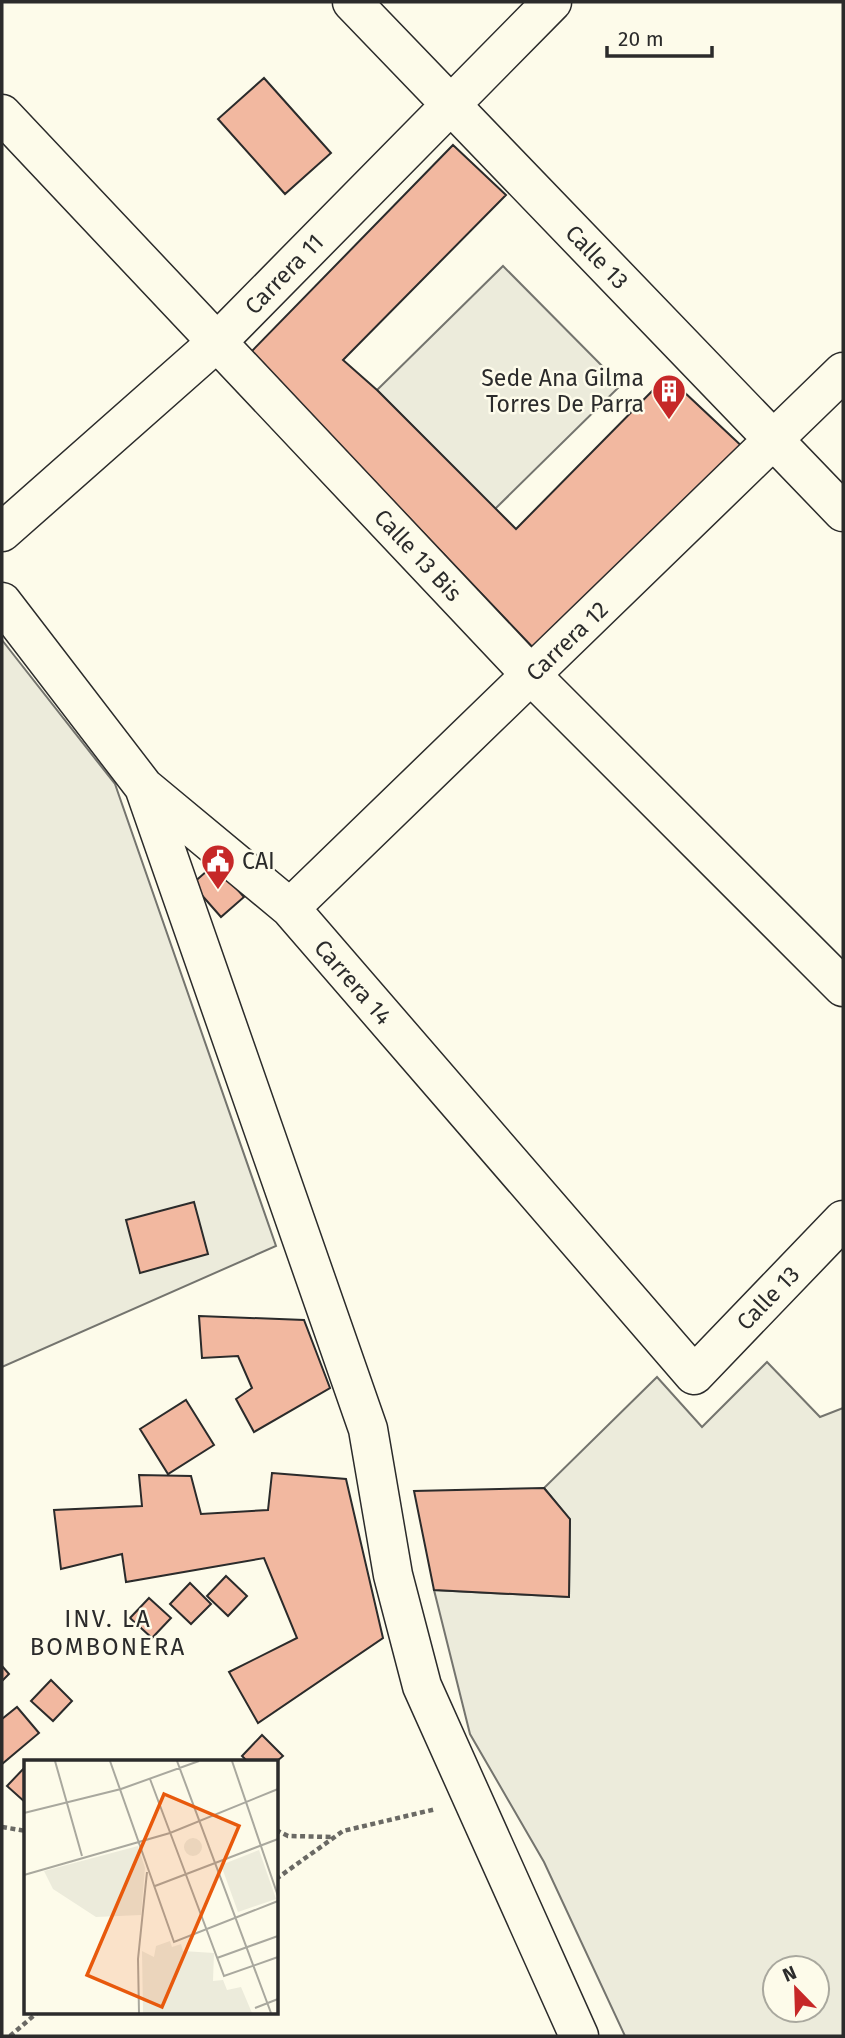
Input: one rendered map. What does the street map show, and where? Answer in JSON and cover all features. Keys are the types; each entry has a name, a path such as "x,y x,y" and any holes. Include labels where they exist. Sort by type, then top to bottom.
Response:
{"street":[{"name":"Calle 13","path":"352,2 843,512"},
{"name":"Carrera 11","path":"2,532 218,342 552,2"},
{"name":"Calle 13 Bis","path":"2,114 532,676 843,987"},
{"name":"Carrera 12","path":"290,908 843,372"},
{"name":"Carrera 14","path":"2,602 144,787 290,908 694,1375"},
{"path":"144,787 368,1429 393,1575 422,1686 579,2036"},
{"name":"Calle 13","path":"694,1375 843,1220"}],"path":[{"path":"278,1878 343,1831 441,1807"},
{"path":"2,1827 24,1831"},
{"path":"278,1831 288,1836 335,1837"},
{"path":"10,2036 36,2014"}],"shaded area":[{"path":"503,266 621,385 495,509 377,390"},
{"path":"2,640 115,784 276,1246 2,1367"},
{"path":"767,1362 820,1417 843,1408 843,2036 625,2036 544,1862 470,1734 434,1590 569,1597 570,1520 544,1488 657,1377 702,1427"}],"building":[{"path":"264,78 331,153 285,194 218,119"},
{"name":"Sede Ana Gilma Torres De Parra","path":"453,145 506,195 343,360 377,390 516,529 667,376 748,452 541,656 251,352"},
{"name":"CAI","path":"215,864 244,897 221,917 192,884"},
{"path":"194,1202 208,1254 140,1273 126,1220"},
{"path":"199,1316 304,1320 330,1388 254,1432 236,1399 252,1388 238,1356 202,1358"},
{"path":"186,1400 214,1445 168,1474 140,1429"},
{"path":"272,1473 346,1479 383,1638 258,1723 229,1672 297,1638 264,1558 126,1582 122,1554 61,1569 54,1510 142,1506 139,1475 191,1476 201,1514 268,1510"},
{"path":"544,1488 570,1519 569,1597 434,1590 414,1491"},
{"path":"226,1576 247,1596 228,1616 207,1596"},
{"path":"190,1583 211,1604 191,1624 170,1604"},
{"path":"149,1598 171,1618 152,1638 130,1618"},
{"path":"2,1666 9,1674 2,1681"},
{"path":"51,1680 72,1701 53,1721 31,1701"},
{"path":"17,1707 39,1733 2,1764 2,1719"},
{"path":"262,1735 283,1756 278,1760 246,1760 242,1756"},
{"path":"24,1768 24,1801 7,1786"}],"place":[{"name":"Sede Ana Gilma Torres De Parra","path":"669,421"},
{"name":"CAI","path":"218,891"}],"district":[{"name":"INV. LA BOMBONERA","path":"108,1633"}]}
